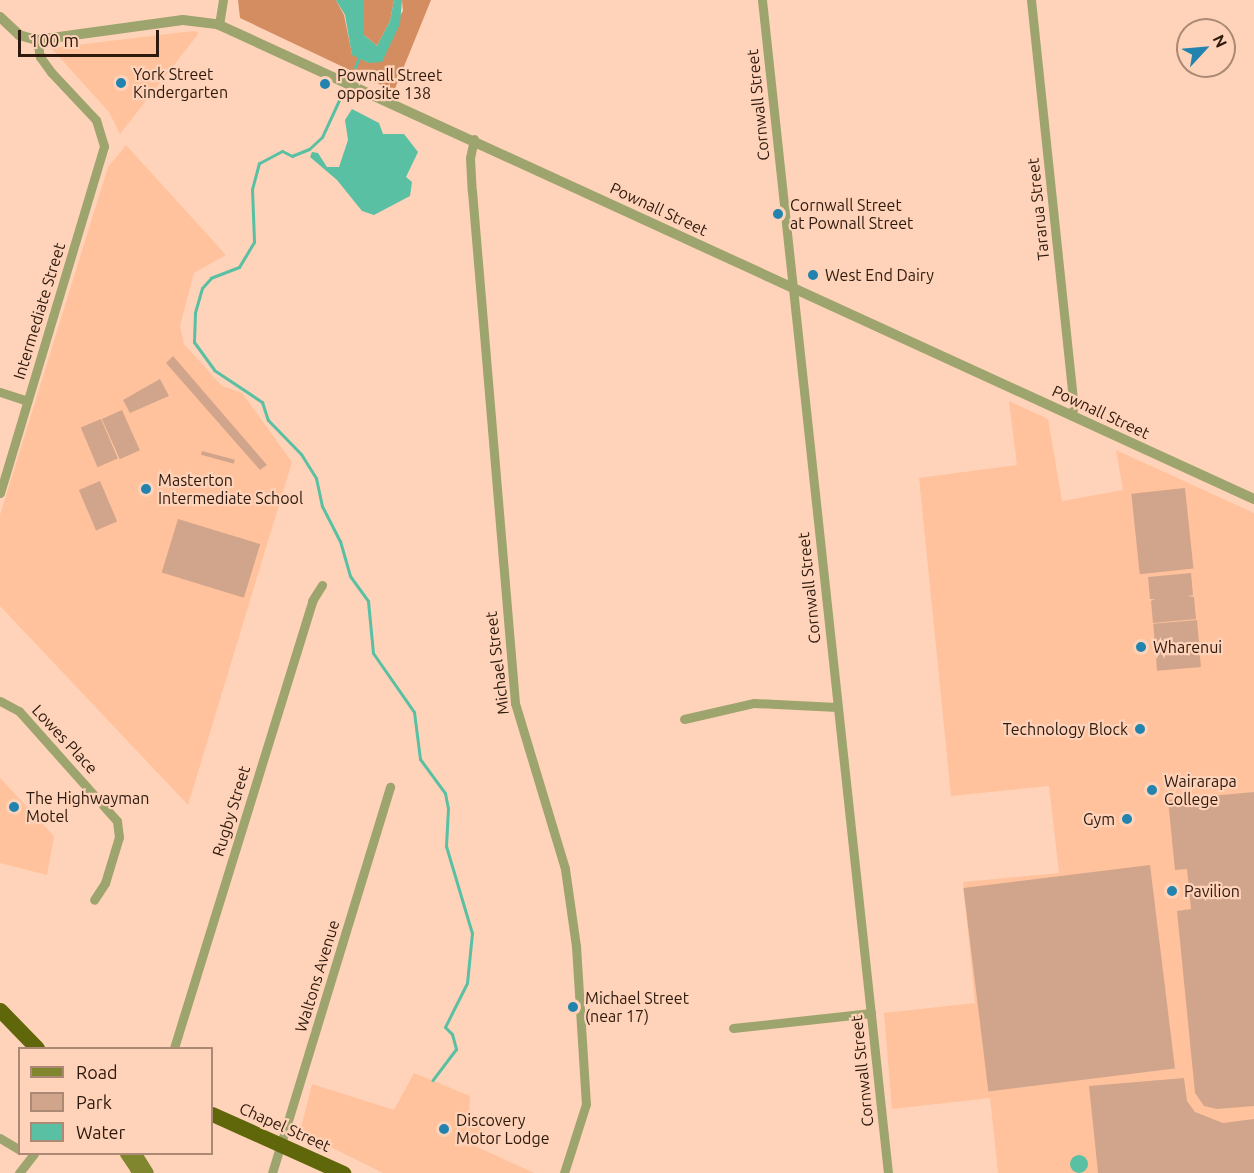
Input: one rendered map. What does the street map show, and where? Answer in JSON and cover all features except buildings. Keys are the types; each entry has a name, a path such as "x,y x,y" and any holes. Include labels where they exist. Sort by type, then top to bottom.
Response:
{"highway":[{"path":"0,1010 36,1047"},
{"path":"0,1019 27,1047"},
{"name":"Chapel Street","path":"213,1114 343,1173"}],"main road":[{"path":"127,1155 136,1169 147,1173"},
{"path":"137,1155 147,1173"}],"street":[{"path":"219,25 223,0"},
{"name":"Cornwall Street","path":"762,0 888,1173"},
{"name":"Tararua Street","path":"1031,0 1074,406 1071,415"},
{"path":"0,17 19,35 37,40"},
{"name":"Pownall Street","path":"37,40 183,20 219,25 1254,499"},
{"name":"Intermediate Street","path":"0,493 102,156 104,137 96,120 40,57 37,40"},
{"name":"Michael Street","path":"474,140 470,158 472,191 514,703 565,869 576,946 586,1104 564,1173"},
{"path":"0,392 27,401"},
{"name":"Rugby Street","path":"174,1047 312,601 322,585"},
{"name":"Lowes Place","path":"0,701 19,711 117,821 119,837 105,883 94,900"},
{"path":"684,719 754,703 837,707"},
{"name":"Waltons Avenue","path":"272,1173 390,787"},
{"path":"733,1028 871,1013"},
{"path":"0,1138 18,1149"},
{"path":"19,1173 30,1155"}],"shaded area":[{"path":"238,0 336,0 344,15 352,54 369,63 403,11 402,0 431,0 394,91 240,18"},
{"path":"364,0 394,0 390,21 377,46 364,35"},
{"name":"York Street Kindergarten","path":"193,31 199,33 120,134 109,112 51,48"},
{"name":"Masterton Intermediate School","path":"126,145 226,255 194,273 180,326 184,344 222,386 242,393 292,462 188,805 0,606 0,515 108,167"},
{"name":"Wairarapa College","path":"1009,401 1048,419 1062,501 1123,490 1116,450 1254,513 1254,1173 998,1173 990,1098 892,1109 884,1013 975,1003 963,882 1059,873 1049,786 951,796 919,478 1017,465"},
{"name":"The Highwayman Motel","path":"0,778 54,836 47,875 0,863"},
{"path":"414,1073 470,1096 469,1117 482,1125 473,1145 534,1173 383,1173 300,1132 312,1084 394,1110"}],"green space":[{"path":"173,356 267,465 260,470 166,363"},
{"path":"160,379 169,396 130,413 123,400"},
{"path":"122,410 140,450 120,459 102,419"},
{"path":"101,419 118,459 98,467 81,428"},
{"path":"202,451 235,460 234,464 201,455"},
{"path":"100,481 117,522 96,530 79,490"},
{"path":"1185,488 1193,569 1140,574 1131,494"},
{"path":"178,519 260,544 244,598 162,573"},
{"path":"1191,573 1193,595 1188,596 1194,597 1196,619 1153,623 1151,601 1155,599 1150,599 1148,577"},
{"path":"1197,620 1199,642 1155,646 1153,624"},
{"path":"1199,645 1201,667 1157,671 1155,649"},
{"path":"1254,792 1254,1106 1217,1109 1204,1106 1195,1093 1177,911 1191,909 1187,869 1175,870 1168,800"},
{"path":"1150,865 1175,1068 988,1091 963,888"},
{"path":"1184,1078 1187,1101 1195,1112 1223,1123 1254,1119 1254,1173 1098,1173 1089,1086"}],"water":[{"path":"336,0 364,0 364,35 377,46 390,21 394,0 402,0 400,24 382,62 369,63 352,55 345,15"},
{"path":"352,109 379,123 383,134 404,134 418,152 406,177 412,182 410,196 374,215 362,211 337,180 310,157 312,152 318,153 327,167 339,167 348,140 345,120"},
{"path":"1079,1155 1085,1158 1088,1164 1085,1170 1079,1173 1073,1170 1070,1164 1073,1158"}],"waterway":[{"path":"355,67 359,58"},
{"path":"340,98 322,137 309,149 292,156 282,151 259,163 252,189 254,242 239,267 211,278 202,288 195,313 194,342 214,370 262,402 268,420 301,454 316,478 322,506 340,541 350,576 368,601 373,653 414,712 420,759 445,793 448,808 446,846 472,933 467,983 445,1027 452,1034 456,1049 433,1080"}],"place":[{"name":"York Street Kindergarten","path":"121,83"},
{"name":"Pownall Street opposite 138","path":"325,84"},
{"name":"Cornwall Street at Pownall Street","path":"778,214"},
{"name":"West End Dairy","path":"813,275"},
{"name":"Masterton Intermediate School","path":"146,489"},
{"name":"Wharenui","path":"1141,647"},
{"name":"Technology Block","path":"1140,729"},
{"name":"Wairarapa College","path":"1152,790"},
{"name":"The Highwayman Motel","path":"14,807"},
{"name":"Gym","path":"1127,819"},
{"name":"Pavilion","path":"1172,891"},
{"name":"Michael Street (near 17)","path":"573,1007"},
{"name":"Discovery Motor Lodge","path":"444,1129"}]}
